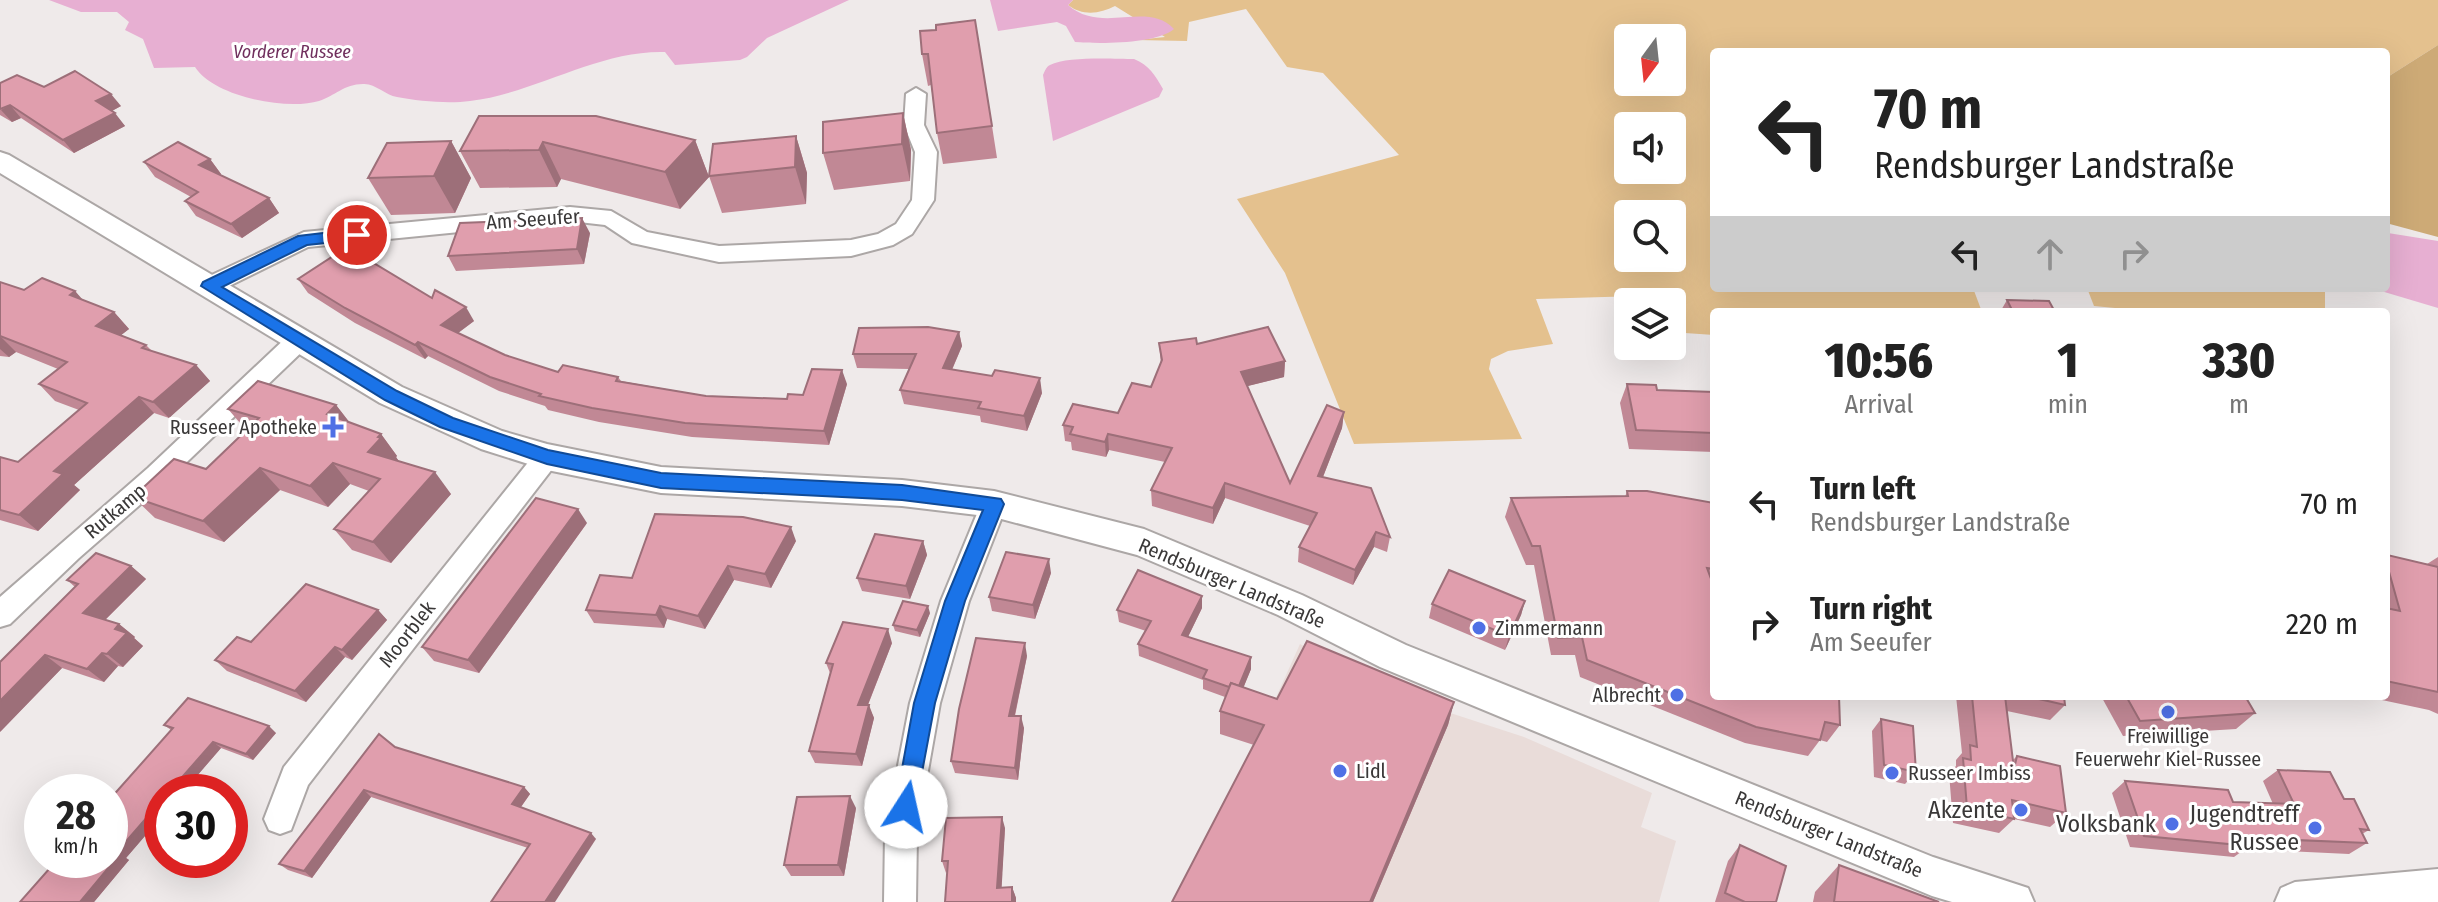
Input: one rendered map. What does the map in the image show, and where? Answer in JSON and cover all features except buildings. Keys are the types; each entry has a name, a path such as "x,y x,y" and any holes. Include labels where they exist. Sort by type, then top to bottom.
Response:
{"street":[{"name":"Am Seeufer","path":"209,286 304,240 570,214 611,218 640,238 719,254 851,248 885,240 904,229 923,200 926,152 914,125 916,94"},
{"name":"Rendsburger Landstraße","path":"0,161 391,395 446,423 547,457 661,480 902,493 994,504 1144,543 1290,605 1393,656 1932,876 2014,902"},
{"name":"Rutkamp","path":"0,615 69,550 157,475 299,340"},
{"name":"Moorblek","path":"280,819 295,777 547,457"},
{"path":"900,902 901,833 925,703 955,601 994,504"},
{"path":"2295,902 2438,889"}],"shaded area":[{"path":"1073,0 2438,0 2438,45 2390,75 2390,48 1710,48 1710,292 1974,292 1980,308 1710,308 1710,335 1686,333 1686,288 1614,288 1614,297 1536,299 1553,344 1508,351 1491,359 1489,369 1522,439 1354,444 1285,273 1237,199 1399,155 1323,73 1287,67 1246,9 1189,22 1187,41 1136,40 1165,37 1115,6 1091,13 1068,5"},
{"path":"2438,45 2438,237 2390,224 2390,75"},
{"path":"2089,292 2325,292 2325,308 2094,306"},
{"path":"1300,644 1350,672 1432,707 1524,737 1652,793 1641,827 1676,841 1659,902 1184,902"}],"water":[{"name":"Vorderer Russee","path":"49,0 849,0 767,38 740,60 675,65 665,52 640,53 591,65 495,97 470,101 405,98 363,84 350,86 319,101 288,104 233,93 217,86 195,67 154,68 143,39 125,30 129,22 117,12 81,12"},
{"path":"990,0 1073,0 1068,5 1081,13 1109,18 1151,17 1174,29 1155,38 1098,43 1075,42 1066,26 1057,22 998,31"},
{"path":"1079,59 1134,59 1148,67 1157,79 1163,89 1159,97 1053,141 1043,75 1048,67"},
{"path":"2390,233 2438,241 2438,308 2384,292 2390,292"}],"place":[{"name":"Russeer Apotheke","path":"333,427"},
{"name":"Zimmermann","path":"1479,628"},
{"name":"Albrecht","path":"1677,695"},
{"name":"Freiwillige Feuerwehr Kiel-Russee","path":"2168,712"},
{"name":"Lidl","path":"1340,771"},
{"name":"Russeer Imbiss","path":"1892,773"},
{"name":"Akzente","path":"2021,810"},
{"name":"Volksbank","path":"2172,824"},
{"name":"Jugendtreff Russee","path":"2315,828"}],"route":[{"path":"357,235 304,240 209,286 391,395 446,423 547,457 661,480 902,493 994,504 955,601 925,703 906,807"}]}
